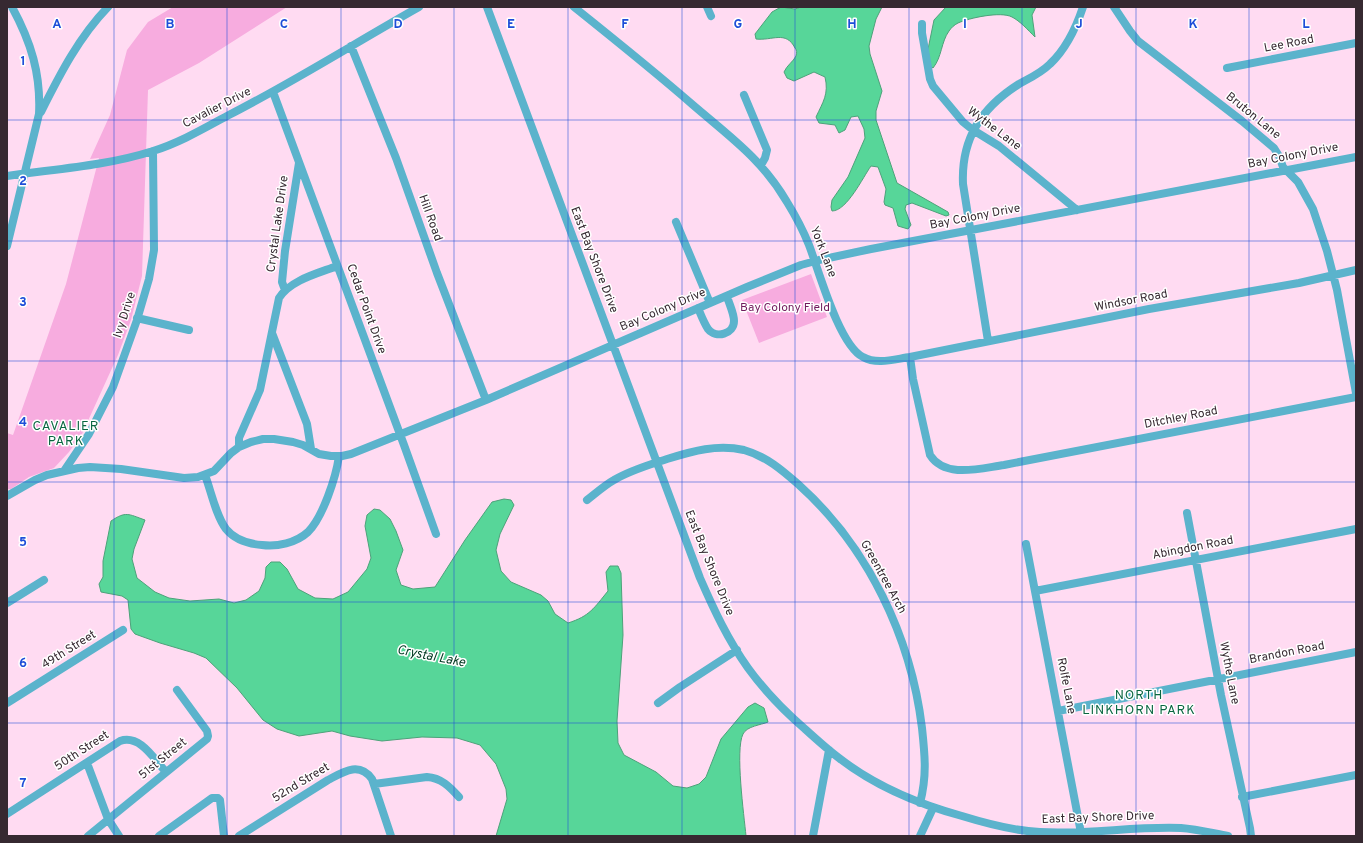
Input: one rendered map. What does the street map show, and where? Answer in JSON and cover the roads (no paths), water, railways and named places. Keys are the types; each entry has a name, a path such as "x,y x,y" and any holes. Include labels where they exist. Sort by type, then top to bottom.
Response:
{"street":[{"path":"7,246 39,114 40,99 33,54 29,41 12,7"},
{"path":"39,114 71,56 94,22 108,7"},
{"name":"Cavalier Drive","path":"7,176 99,163 153,151 188,136 273,92 419,7"},
{"name":"East Bay Shore Drive","path":"487,7 714,612 749,669 785,710 829,750 871,779 920,803 978,821 1023,831 1069,834 1182,828 1228,836"},
{"name":"York Lane","path":"574,7 719,126 761,165 779,189 797,219 809,244 823,287 836,318 853,350 863,357 876,361 910,357"},
{"path":"707,7 712,16"},
{"path":"988,341 963,184 964,160 967,146 973,130 979,120 999,98 1037,74 1054,60 1074,31 1083,7"},
{"name":"Bruton Lane","path":"1114,7 1130,32 1138,41 1242,120 1274,148 1283,167 1298,182 1313,209 1334,275 1356,393"},
{"name":"Wythe Lane","path":"922,24 922,33 930,79 933,86 955,113 973,130 999,146 1077,210"},
{"name":"Lee Road","path":"1227,68 1356,43"},
{"name":"Hill Road","path":"351,46 396,158 437,273 486,400"},
{"name":"Cedar Point Drive","path":"273,92 436,534"},
{"path":"744,96 767,150 766,158 761,165"},
{"name":"Ivy Drive","path":"64,471 89,434 112,387 137,318 149,279 154,250 153,151"},
{"name":"Bay Colony Drive","path":"7,496 35,480 78,468 90,467 120,469 184,478 198,477 214,471 239,447 256,440 274,439 293,442 324,455 339,456 351,454 486,400 801,265 971,230 1356,157"},
{"name":"Crystal Lake Drive","path":"239,447 239,438 260,390 277,304 279,298 285,290 282,282 283,267 299,162"},
{"path":"676,222 710,303"},
{"path":"285,290 293,284 337,266"},
{"name":"Windsor Road","path":"910,357 1192,301 1299,283 1356,270"},
{"path":"698,308 710,331 718,334 726,333 733,327 734,318 727,296"},
{"path":"137,318 189,330"},
{"path":"272,332 307,424 311,449"},
{"name":"Ditchley Road","path":"910,357 913,379 930,455 933,460 941,466 956,470 1011,463 1356,396"},
{"name":"Greentree Arch","path":"587,500 617,478 640,467 695,450 718,447 732,448 754,454 778,467 807,492 851,544 887,606 898,632 910,668 920,713 925,760 924,786 920,803"},
{"path":"205,475 216,509 226,529 233,535 246,542 275,545 292,541 300,537 312,526 322,509 334,479 339,456"},
{"name":"Wythe Lane","path":"1187,513 1218,679 1251,836"},
{"name":"Abingdon Road","path":"1035,591 1356,529"},
{"name":"Rolfe Lane","path":"1026,544 1081,833"},
{"path":"7,603 44,580"},
{"name":"49th Street","path":"7,703 123,630"},
{"path":"658,703 737,650"},
{"name":"Brandon Road","path":"1058,711 1356,652"},
{"name":"51st Street","path":"88,836 207,739 207,731 177,690"},
{"name":"50th Street","path":"7,814 120,741 130,739 135,740 166,772"},
{"path":"813,836 829,750"},
{"path":"87,762 108,819 119,836"},
{"name":"52nd Street","path":"239,836 328,780 352,769 361,770 369,774 374,784"},
{"path":"1242,797 1356,775"},
{"path":"391,836 374,784 433,777 445,783 458,797"},
{"path":"160,836 212,798 218,798 220,800 224,836"},
{"path":"920,836 933,808"}],"water":[{"path":"781,7 795,9 801,7 882,7 876,19 869,46 870,54 882,91 876,111 876,120 897,183 948,212 949,215 946,216 912,203 906,205 905,209 911,225 908,229 898,226 893,208 885,205 886,189 878,167 871,166 849,200 838,210 832,211 832,200 848,177 865,138 864,129 858,116 851,117 845,130 839,133 835,125 819,123 816,117 826,93 825,77 814,72 794,81 787,78 784,72 797,54 791,43 787,39 783,38 756,39 755,34 772,12"},
{"path":"946,7 1036,7 1032,15 1035,37 1018,21 1007,15 977,17 963,21 955,25 946,35 938,59 933,68 929,65 927,54 934,20"},
{"name":"Crystal Lake","path":"504,499 511,500 514,505 500,534 496,550 501,571 511,582 541,595 548,601 555,614 568,623 582,617 595,607 608,591 606,572 610,566 618,566 621,573 623,635 617,721 618,743 624,755 656,772 673,786 687,788 699,784 706,777 721,739 748,707 755,703 764,708 768,722 754,726 745,731 741,742 740,768 746,836 496,836 507,799 506,789 496,764 480,745 457,738 422,737 382,741 350,736 332,731 299,736 277,729 263,720 237,688 206,658 135,634 131,629 128,600 122,596 101,592 99,584 103,577 103,561 111,521 127,514 145,520 134,549 132,559 137,578 155,592 169,598 190,601 219,599 234,603 246,600 259,591 265,578 266,567 271,562 280,562 287,569 298,589 315,598 333,599 348,592 367,569 371,558 365,526 367,515 374,509 380,510 390,519 403,550 396,570 401,585 413,589 435,587 465,540 492,502"}],"district":[{"name":"CAVALIER PARK","path":"66,434"},
{"name":"NORTH LINKHORN PARK","path":"1139,704"}],"park label":[{"name":"Bay Colony Field","path":"785,308"}]}
